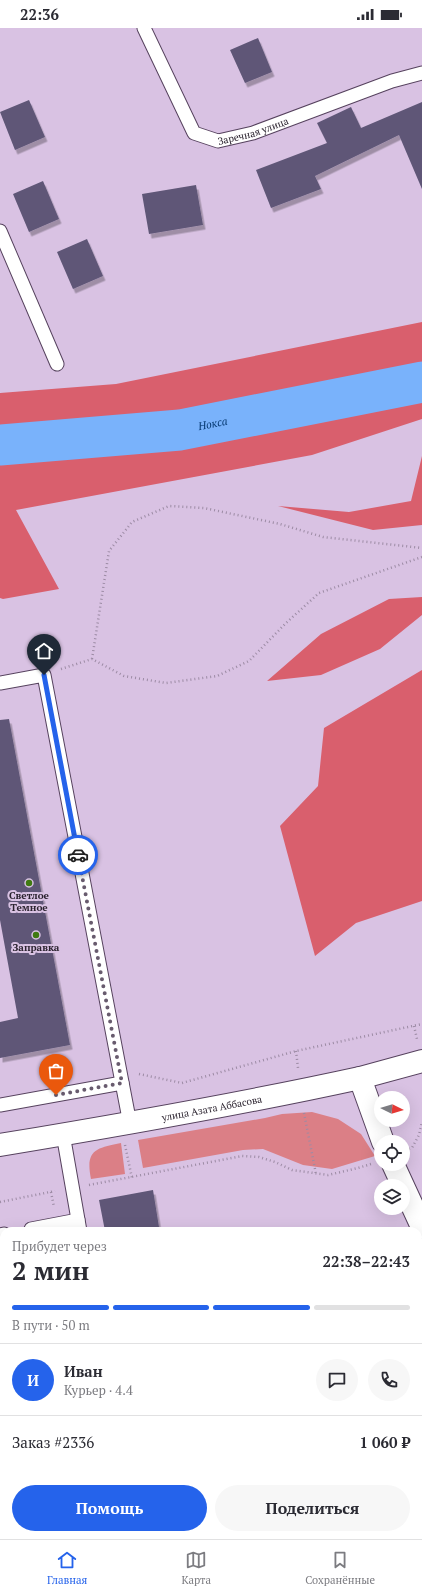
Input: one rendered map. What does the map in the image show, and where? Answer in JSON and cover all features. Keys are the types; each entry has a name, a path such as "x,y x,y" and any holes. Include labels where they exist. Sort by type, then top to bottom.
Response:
{"street":[{"name":"улица Азата Аббасова","path":"0,1145 130,1124 300,1091 360,1078 422,1061"},
{"path":"360,1078 380,1135"},
{"path":"396,1171 422,1227"}],"lane":[{"name":"Заречная улица","path":"144,28 194,133 218,141 253,133 392,81 422,73"},
{"path":"0,231 57,364"},
{"path":"0,683 44,675 130,1124"},
{"path":"0,1105 121,1080"},
{"path":"63,1134 79,1226 66,1227"}],"path":[{"path":"92,659 109,551 132,522 169,506 212,510 280,524 323,537 422,548"},
{"path":"44,675 92,659 124,676 166,683 217,676 249,661 286,623 319,593 422,557"},
{"path":"121,1080 134,1073 182,1083 296,1051 422,1024"},
{"path":"410,1149 412,1148 419,1135 422,1122"},
{"path":"0,1202 242,1156 259,1157 275,1162 292,1170 328,1175 372,1163"}],"shaded area":[{"path":"422,322 422,419 312,455 16,510 59,589 3,599 0,598 0,393 116,384"},
{"path":"422,456 422,525 373,530 278,506 349,512 411,501"},
{"path":"422,597 422,615 380,649 321,675 267,681 321,634 389,599"},
{"path":"422,670 422,901 356,923 315,956 280,826 318,786 324,728"},
{"path":"312,1112 338,1119 361,1134 374,1156 332,1169 303,1165 263,1149 243,1150 143,1168 138,1140 282,1114"},
{"path":"121,1143 125,1174 91,1179 90,1162 91,1156 94,1152 105,1147"}],"building":[{"path":"258,38 272,72 245,83 230,50"},
{"path":"29,100 45,137 15,150 0,112"},
{"path":"422,102 422,189 399,135 315,176 321,189 271,208 256,170 327,143 317,123 351,107 361,128"},
{"path":"43,181 59,219 29,232 13,194"},
{"path":"196,185 203,225 149,234 142,194"},
{"path":"87,239 103,276 73,289 57,252"},
{"path":"9,719 70,1045 0,1058 0,1022 18,1018 0,920 0,720"},
{"path":"153,1190 159,1227 104,1227 99,1200"}],"waterway":[{"name":"Нокса","path":"0,445 180,430 422,382"}],"way so far":[{"path":"56,1095 122,1083 78,855"}],"place":[{"name":"Светлое Темное","path":"29,883"},
{"name":"Заправка","path":"36,935"}],"route":[{"path":"44,675 78,855"}]}
